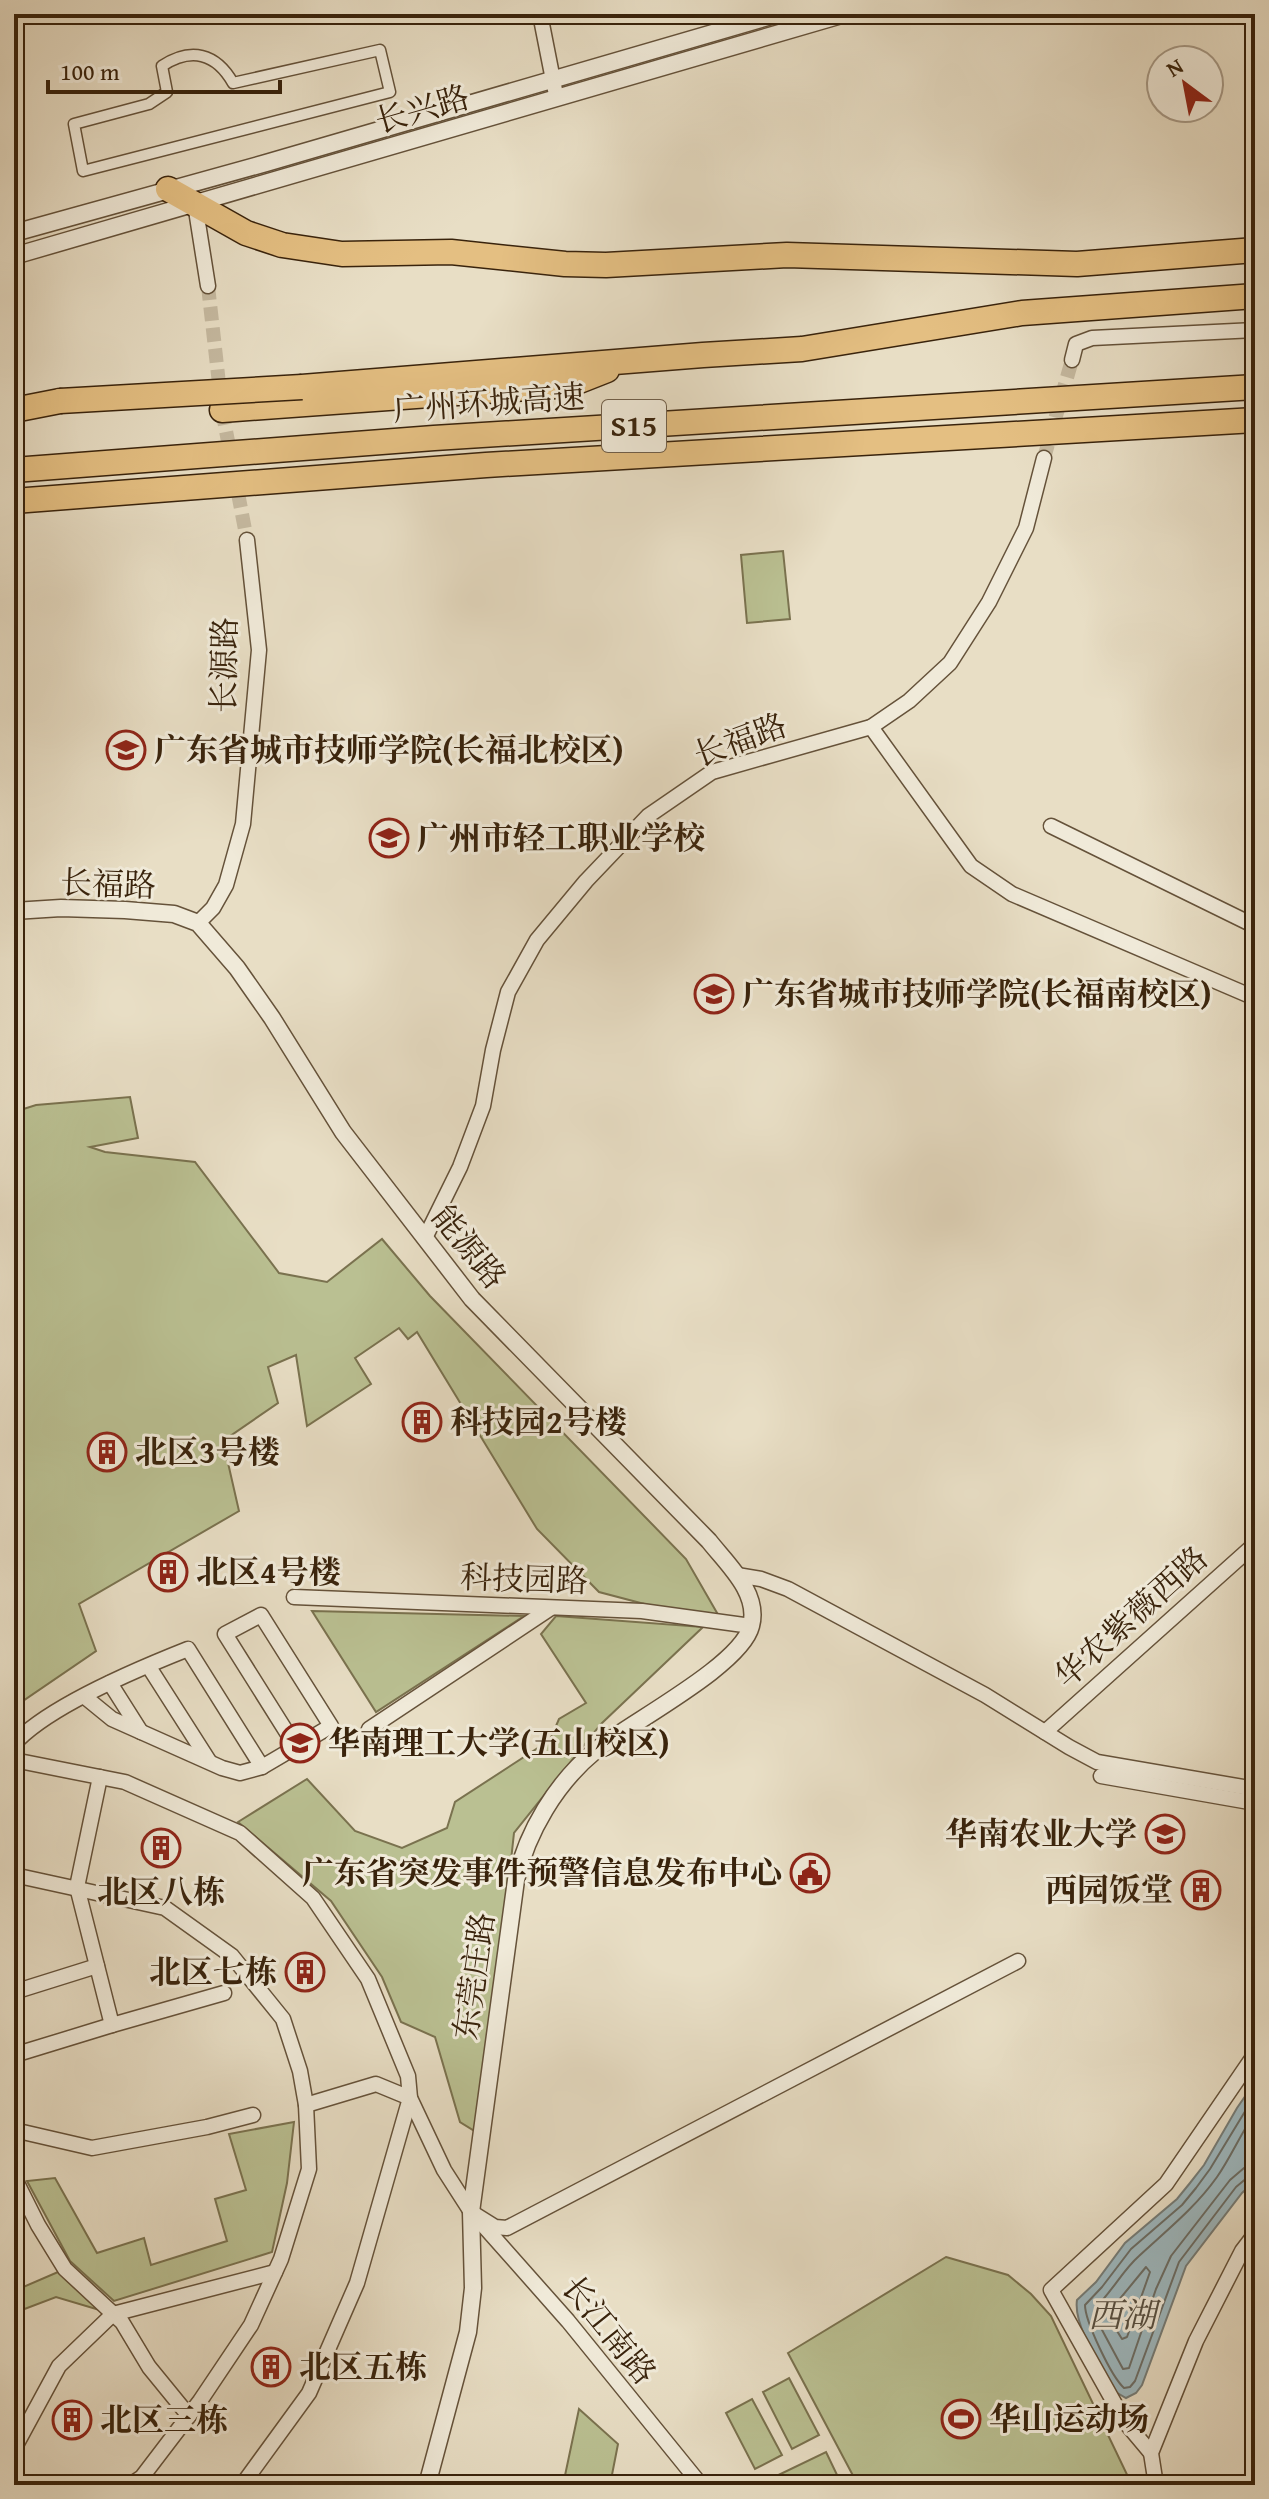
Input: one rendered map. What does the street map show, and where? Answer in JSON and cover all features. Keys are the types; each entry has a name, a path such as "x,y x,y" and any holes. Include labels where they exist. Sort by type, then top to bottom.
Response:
{"highway":[{"path":"168,189 246,233 282,245 342,254 475,253 565,264 606,265 787,255 1077,264 1255,250"},
{"path":"14,402 302,387 832,345 1022,313 1255,296"},
{"path":"222,410 569,385 604,371 703,355"},
{"name":"广州环城高速","path":"14,470 434,438 1255,387"},
{"path":"14,410 60,401"},
{"name":"广州环城高速","path":"14,501 486,465 1255,420"}],"street":[{"path":"540,14 557,98"},
{"name":"长兴路","path":"14,233 778,14"},
{"name":"长兴路","path":"14,256 845,14"},
{"path":"380,50 390,92 83,171 74,124 149,104 167,92 162,66 174,58 202,56 215,61 226,71 233,83 380,50"},
{"path":"195,204 208,286"},
{"path":"1072,360 1076,344 1092,338 1255,330"},
{"name":"长福路","path":"425,1238 460,1167 483,1106 508,992 537,940 586,881 648,816 712,772 871,727 909,701 950,663 989,602 1026,528 1044,458"},
{"name":"长源路","path":"198,923 213,908 226,885 243,824 259,650 247,540"},
{"path":"871,727 971,866 1012,894 1255,997"},
{"path":"1051,826 1255,926"},
{"name":"长福路","path":"14,911 61,908 125,910 174,914 198,923"},
{"name":"能源路","path":"198,923 237,968 285,1037 343,1132 472,1299 709,1541 737,1575"},
{"name":"华农紫薇西路","path":"1045,1732 1255,1544"},
{"path":"737,1575 752,1606 751,1626"},
{"path":"737,1575 761,1579 788,1589 985,1695 1099,1769 1173,1782 1255,1803"},
{"name":"科技园路","path":"294,1597 642,1611 751,1626"},
{"path":"369,1729 551,1608"},
{"path":"85,1697 112,1719 209,1762 240,1773 262,1767 296,1747 331,1726 261,1615 225,1634 296,1747"},
{"name":"东莞庄路","path":"427,2485 468,2332 473,2288 471,2212 521,1857 531,1831 592,1753 714,1668 734,1652 751,1626"},
{"path":"14,1744 54,1713 110,1683 188,1649 262,1767"},
{"path":"149,1667 209,1762"},
{"path":"110,1683 141,1732"},
{"name":"长江南路","path":"14,1760 125,1782 240,1833 313,1898 368,1979 408,2076 410,2098 444,2170 471,2212 568,2321 701,2485"},
{"path":"100,1777 77,1887 112,2025"},
{"path":"1173,1782 1255,1789"},
{"path":"14,1875 165,1908 232,1956 283,2019 300,2071 306,2105 309,2169 275,2272 251,2325 189,2416 142,2477 130,2485"},
{"path":"471,2212 495,2227 507,2228 1018,1961"},
{"path":"14,1992 97,1966"},
{"path":"14,2055 224,1993"},
{"path":"1151,2453 1125,2422 1051,2290 1166,2184 1255,2054"},
{"path":"242,2485 309,2393 357,2283 410,2098 376,2084 306,2105"},
{"path":"14,2130 92,2148 207,2127 253,2115"},
{"path":"14,2177 65,2269 122,2322 149,2367 189,2416"},
{"path":"1156,2485 1151,2453 1196,2341 1242,2251 1255,2234"},
{"path":"14,2449 59,2366 113,2314 275,2272"}],"green space":[{"path":"783,551 790,619 747,623 741,555"},
{"path":"130,1097 138,1138 90,1147 105,1152 195,1162 279,1273 327,1282 382,1239 430,1296 686,1559 724,1625 599,1592 537,1529 417,1332 408,1339 399,1328 355,1358 371,1384 307,1426 296,1355 268,1367 278,1403 223,1441 239,1511 79,1604 96,1651 14,1707 14,1112 36,1105"},
{"path":"312,1611 524,1616 376,1712"},
{"path":"556,1616 703,1627 601,1724 514,1833 481,2135 460,2122 435,2037 401,2022 382,1977 331,1901 238,1822 307,1779 355,1831 402,1848 447,1828 455,1802 550,1740 559,1719 586,1703 541,1634"},
{"path":"294,2122 287,2183 272,2252 114,2301 70,2261 27,2181 55,2178 97,2253 144,2238 151,2265 227,2241 215,2199 246,2190 229,2134"},
{"name":"华山运动场","path":"946,2257 1008,2275 1051,2316 1132,2485 858,2485 788,2353"},
{"path":"65,2269 113,2314 56,2297 14,2313 14,2291"},
{"path":"789,2378 819,2435 792,2449 763,2392"},
{"path":"752,2399 782,2455 755,2469 726,2413"},
{"path":"579,2409 618,2444 610,2485 563,2485"},
{"path":"826,2452 839,2479 826,2485 771,2485 768,2480"}],"water":[{"name":"西湖","path":"1255,2082 1255,2181 1242,2193 1186,2266 1142,2385 1136,2393 1126,2398 1114,2391 1090,2347 1079,2322 1077,2300 1096,2282 1125,2243 1177,2199 1204,2165"}],"tunnel":[{"path":"208,286 222,410 247,540"},
{"path":"1044,458 1072,360"}],"place":[{"name":"广东省城市技师学院(长福北校区)","path":"126,750"},
{"name":"广州市轻工职业学校","path":"389,838"},
{"name":"广东省城市技师学院(长福南校区)","path":"714,994"},
{"name":"科技园2号楼","path":"422,1422"},
{"name":"北区3号楼","path":"107,1452"},
{"name":"北区4号楼","path":"168,1572"},
{"name":"华南理工大学(五山校区)","path":"300,1743"},
{"name":"华南农业大学","path":"1165,1834"},
{"name":"北区八栋","path":"161,1848"},
{"name":"广东省突发事件预警信息发布中心","path":"810,1873"},
{"name":"西园饭堂","path":"1201,1890"},
{"name":"北区七栋","path":"305,1972"},
{"name":"北区五栋","path":"271,2367"},
{"name":"华山运动场","path":"961,2419"},
{"name":"北区三栋","path":"72,2420"}]}
